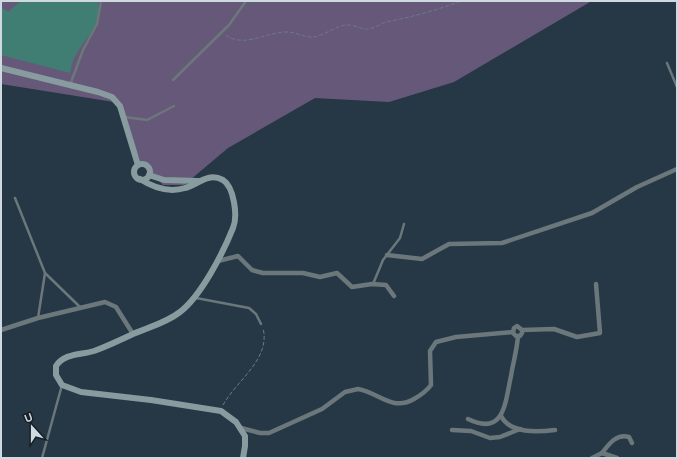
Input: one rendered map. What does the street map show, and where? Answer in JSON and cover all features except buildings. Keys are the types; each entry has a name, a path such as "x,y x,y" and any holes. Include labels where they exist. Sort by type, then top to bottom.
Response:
{"main road":[{"path":"1,68 110,96 119,104 124,117 138,165 135,173 140,179 158,188 171,190 184,189 198,181 209,178 221,179 228,184 235,209 235,223 218,261 186,307 173,317 106,347 62,359 55,369 56,375 62,385 81,392 99,396 151,400 221,411 236,422 241,428 245,446 243,458"},
{"path":"138,165 143,164 148,166 150,170 146,179 140,179"},
{"path":"149,175 164,180 198,181"}],"street":[{"path":"387,254 422,259 449,244 502,244 592,213 637,187 677,169"},
{"path":"218,261 238,256 250,268 256,271 303,273 320,277 337,273 352,287 372,284 388,286 394,296"},
{"path":"513,332 514,328 517,326 522,330 554,329 577,337 600,333 596,284"},
{"path":"1,330 80,307 109,302 116,308 133,334"},
{"path":"468,419 479,425 486,425 494,422 501,416 507,398 518,336 522,333 522,330"},
{"path":"241,428 260,433 269,433 322,409 345,392 358,389 385,401 404,404 421,396 431,385 430,351 436,342 456,337 513,332 518,336"},
{"path":"501,416 507,423 520,429 536,432 554,430"},
{"path":"452,430 471,431 490,438 500,437 520,429"},
{"path":"592,458 602,453 610,443 618,437 630,437 632,442"},
{"path":"602,453 617,458"}],"lane":[{"path":"70,85 85,46 97,24 101,1"},
{"path":"173,80 235,18 246,1"},
{"path":"667,63 677,86"},
{"path":"124,117 147,120 174,106"},
{"path":"15,198 45,273 80,307"},
{"path":"372,284 387,254 400,238 404,224"},
{"path":"38,318 45,273"},
{"path":"193,298 217,300 249,308 256,314 261,324"},
{"path":"42,458 62,385"}],"path":[{"path":"222,32 234,40 257,38 285,32 313,37 344,26 352,25 369,29 385,22 398,21 417,14 434,11 461,1"},
{"path":"221,411 228,396 250,370 263,348 264,331 261,324"}],"shaded area":[{"path":"1,1 597,1 590,2 454,82 389,102 315,98 228,148 184,185 163,185 140,161 120,103 1,84"},
{"path":"21,1 98,1 99,10 95,26 77,53 72,63 70,73 1,55 1,7 8,12"}]}
